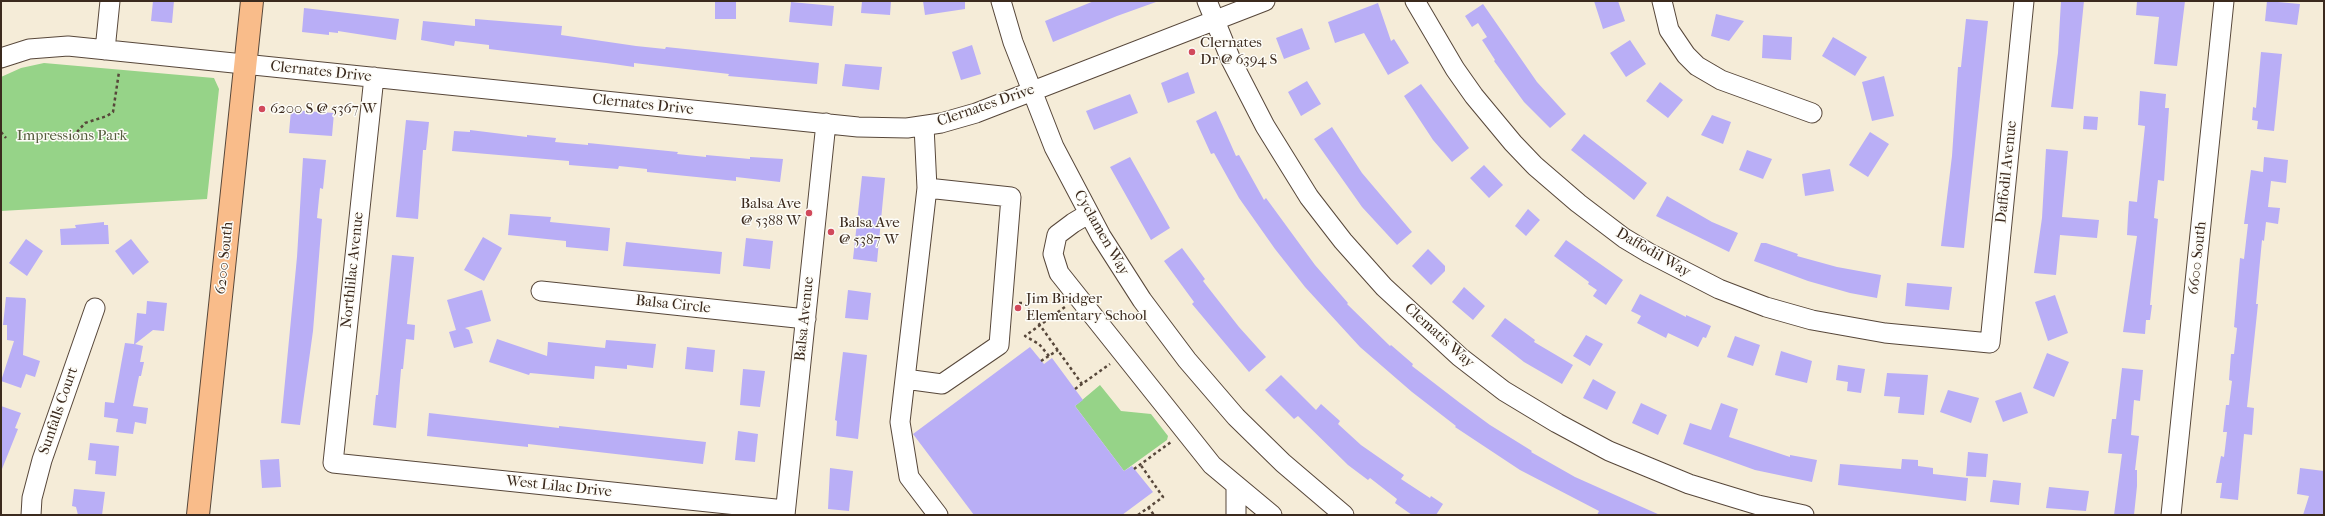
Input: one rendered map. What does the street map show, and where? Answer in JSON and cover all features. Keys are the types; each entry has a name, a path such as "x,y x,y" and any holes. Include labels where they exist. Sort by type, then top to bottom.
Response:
{"main road":[{"name":"6200 South","path":"198,515 252,1"}],"street":[{"path":"105,50 110,1"},
{"name":"Cyclamen Way","path":"1001,1 1032,91 1054,147 1088,214 1146,306 1211,389 1259,440 1335,512"},
{"name":"Clematis Way","path":"1207,1 1231,60 1265,126 1309,197 1343,241 1384,287 1460,357 1504,391 1557,423 1609,451 1689,484 1758,505 1804,515"},
{"name":"Clernates Drive","path":"1,58 29,49 48,46 105,50 879,129 924,126 959,119 1265,1"},
{"name":"Daffodil Way","path":"1415,1 1455,69 1474,96 1513,143 1535,166 1578,203 1624,238 1649,254 1719,289 1766,306 1812,320 1885,333 1990,344"},
{"path":"1662,1 1669,30 1686,56 1697,66 1721,80 1812,113"},
{"name":"Daffodil Avenue","path":"1990,344 2024,1"},
{"name":"6600 South","path":"2171,515 2224,1"},
{"name":"Northlilac Avenue","path":"333,463 374,77"},
{"name":"Balsa Avenue","path":"785,513 826,123"},
{"path":"924,126 927,188 900,422 909,477 938,515"},
{"path":"905,379 942,384 999,345 1012,197 927,188"},
{"path":"1088,214 1073,222 1057,235 1053,248 1056,267 1212,465 1272,515"},
{"name":"Balsa Circle","path":"541,291 806,319"},
{"name":"Sunfalls Court","path":"31,515 32,498 42,460 95,308"},
{"name":"West Lilac Drive","path":"333,463 785,513"},
{"path":"1236,485 1236,515"}],"path":[{"path":"69,141 85,123 107,116 112,112 120,72"},
{"path":"1,132 6,138"},
{"path":"1024,303 1082,384"},
{"path":"1049,356 1039,344 1025,336 1069,305"},
{"path":"1042,362 1058,350"},
{"path":"1075,389 1113,362"},
{"path":"1134,468 1174,439"},
{"path":"1138,515 1163,497 1140,464"},
{"path":"1148,508 1154,515"}],"green space":[{"name":"Impressions Park","path":"44,63 214,78 219,89 207,199 1,211 1,77 21,68"},
{"path":"1100,385 1121,411 1151,414 1168,436 1167,440 1124,471 1075,406"}],"building":[{"path":"153,1 174,1 172,23 151,21"},
{"path":"715,1 736,1 736,19 715,19"},
{"path":"862,1 891,1 890,15 861,13"},
{"path":"923,1 965,1 965,9 925,15"},
{"path":"1094,1 1156,2 1053,42 1045,21"},
{"path":"1594,1 1618,1 1625,21 1603,29"},
{"path":"2061,1 2084,1 2073,109 2051,107 2058,53"},
{"path":"2137,1 2185,1 2177,66 2154,64 2159,17 2136,15"},
{"path":"2267,1 2300,4 2297,25 2265,21"},
{"path":"791,2 834,6 832,26 789,22"},
{"path":"1378,3 1391,41 1394,39 1409,63 1388,75 1364,33 1335,43 1328,22"},
{"path":"1483,4 1537,82 1566,114 1550,128 1524,102 1494,61 1495,60 1482,40 1487,37 1478,23 1472,27 1465,16"},
{"path":"304,8 399,19 396,40 338,31 338,33 329,32 329,35 302,32"},
{"path":"1716,14 1744,21 1729,41 1711,36"},
{"path":"475,19 562,26 561,35 636,46 665,49 666,47 819,63 817,84 728,76 729,74 634,63 634,67 489,49 489,45 455,41 454,46 421,40 423,21 475,26"},
{"path":"1966,19 1988,21 1964,248 1941,246 1952,156 1958,67 1961,67"},
{"path":"1302,28 1310,49 1284,59 1276,38"},
{"path":"1763,35 1792,37 1791,60 1762,58"},
{"path":"1833,37 1867,57 1855,76 1822,56"},
{"path":"1630,40 1646,64 1626,77 1610,53"},
{"path":"972,45 981,74 961,80 952,52"},
{"path":"2261,52 2282,54 2274,131 2257,129 2258,121 2252,120 2253,107 2256,108"},
{"path":"845,64 882,67 879,90 842,86"},
{"path":"1188,72 1195,93 1168,103 1161,83"},
{"path":"1884,76 1894,116 1872,121 1862,82"},
{"path":"1307,81 1321,104 1301,116 1288,92"},
{"path":"1660,82 1683,100 1668,118 1646,101"},
{"path":"1421,84 1469,148 1452,162 1433,140 1404,96"},
{"path":"2140,91 2166,94 2165,108 2169,108 2164,181 2158,180 2154,218 2158,219 2150,305 2152,305 2150,320 2146,320 2145,334 2123,332 2137,236 2127,235 2129,201 2137,202 2145,126 2138,125"},
{"path":"1130,94 1138,113 1094,130 1086,111"},
{"path":"291,110 334,113 332,136 289,133"},
{"path":"1216,111 1236,156 1239,155 1264,200 1266,198 1315,265 1348,303 1347,304 1390,346 1391,345 1413,364 1412,366 1460,403 1490,425 1532,451 1531,452 1575,477 1660,515 1597,515 1599,511 1520,470 1455,427 1456,426 1412,392 1360,347 1305,287 1275,249 1239,198 1214,153 1211,154 1196,121"},
{"path":"1712,115 1731,122 1723,144 1701,135"},
{"path":"2084,116 2098,117 2097,130 2083,129"},
{"path":"406,120 429,122 426,150 423,150 418,219 396,217"},
{"path":"1332,127 1362,173 1412,232 1397,245 1362,207 1314,139"},
{"path":"470,130 527,137 527,135 556,138 555,142 588,145 588,143 678,152 677,154 706,157 706,155 750,159 750,157 783,159 780,182 736,177 736,181 647,172 647,169 619,166 618,169 569,165 569,161 452,151 454,131 470,132"},
{"path":"1870,132 1889,144 1868,177 1849,165"},
{"path":"1584,134 1647,183 1634,200 1571,150"},
{"path":"2046,149 2068,151 2062,217 2099,220 2097,238 2060,235 2056,275 2034,273 2042,218"},
{"path":"1747,150 1772,159 1763,179 1739,170"},
{"path":"1130,157 1170,228 1151,240 1110,167"},
{"path":"2264,157 2288,160 2286,183 2271,181 2268,207 2280,208 2278,224 2266,222 2264,241 2262,240 2256,304 2258,304 2247,407 2254,408 2252,435 2244,434 2238,500 2220,498 2222,483 2216,483 2221,456 2224,457 2227,432 2223,432 2226,405 2229,405 2232,381 2229,380 2231,354 2234,354 2237,328 2234,327 2240,258 2244,259 2248,224 2244,224 2251,170 2263,172"},
{"path":"303,158 326,160 323,189 320,188 317,218 322,219 313,331 300,425 281,423 297,257"},
{"path":"1484,165 1503,185 1489,198 1470,178"},
{"path":"1830,169 1834,191 1805,196 1802,174"},
{"path":"862,176 885,178 877,262 853,259"},
{"path":"1667,196 1712,222 1738,233 1729,252 1656,216"},
{"path":"1528,209 1540,220 1526,236 1515,226"},
{"path":"510,214 551,217 550,222 610,228 608,251 566,247 566,241 508,235"},
{"path":"104,222 104,225 108,225 109,244 61,245 60,229 76,228 75,225"},
{"path":"483,237 502,248 484,281 464,270"},
{"path":"746,238 773,241 770,269 743,266"},
{"path":"26,239 43,251 27,276 9,263"},
{"path":"131,239 149,262 133,275 115,251"},
{"path":"1566,240 1623,280 1606,305 1593,296 1597,290 1588,284 1589,282 1554,256"},
{"path":"626,242 722,252 720,274 623,266"},
{"path":"1761,243 1766,243 1798,254 1797,256 1837,267 1881,275 1877,298 1850,293 1808,281 1754,261"},
{"path":"1182,248 1205,279 1203,281 1239,327 1266,357 1249,372 1192,304 1194,302 1164,261"},
{"path":"1428,249 1445,266 1445,271 1431,285 1412,266"},
{"path":"392,255 414,257 407,324 415,325 414,340 406,339 403,369 401,369 396,428 373,425 376,395 378,395"},
{"path":"1907,283 1952,287 1949,310 1905,306"},
{"path":"1464,287 1485,306 1473,320 1452,302"},
{"path":"482,290 491,321 465,328 469,330 473,343 454,348 449,332 456,330 447,300"},
{"path":"848,290 871,293 868,320 845,318"},
{"path":"1640,294 1686,317 1686,315 1711,326 1706,338 1703,337 1698,347 1668,333 1666,338 1637,323 1641,316 1631,311"},
{"path":"2055,295 2068,333 2048,341 2035,302"},
{"path":"6,297 25,298 23,355 40,361 35,377 26,374 21,388 1,381 14,341 7,340 7,325 3,325"},
{"path":"147,301 167,303 164,331 153,330 135,344 143,346 140,362 144,362 141,376 139,376 133,406 148,408 146,424 135,422 133,434 116,432 118,419 104,417 105,402 114,403 125,343 134,344 137,313 146,314"},
{"path":"1505,318 1535,340 1534,342 1573,365 1562,384 1524,362 1491,336"},
{"path":"1586,335 1603,344 1590,366 1573,356"},
{"path":"1735,336 1760,345 1753,366 1727,357"},
{"path":"497,339 547,356 548,342 605,348 606,340 656,344 653,368 627,365 627,369 595,366 594,379 530,373 529,375 489,362"},
{"path":"687,347 715,350 713,372 685,369"},
{"path":"1030,347 1044,364 1052,358 1083,400 1075,406 1124,471 1132,466 1153,492 1122,515 974,515 913,434"},
{"path":"1781,351 1812,361 1807,383 1775,375"},
{"path":"843,352 867,355 858,439 836,436 837,421 835,420"},
{"path":"2047,353 2069,362 2054,397 2033,388"},
{"path":"1838,365 1865,369 1861,393 1847,391 1848,382 1836,380"},
{"path":"2122,368 2143,370 2140,401 2134,400 2131,435 2139,436 2135,470 2137,470 2137,486 2134,515 2114,515 2122,454 2108,453 2112,419 2116,419"},
{"path":"743,369 765,371 760,407 740,405"},
{"path":"1887,373 1928,375 1924,415 1898,413 1900,397 1884,396"},
{"path":"1281,375 1316,410 1321,404 1340,421 1338,424 1361,445 1404,475 1401,479 1430,498 1431,496 1443,504 1436,515 1412,515 1395,503 1397,499 1370,478 1368,480 1348,465 1298,416 1294,419 1265,390"},
{"path":"1593,379 1616,392 1607,410 1583,398"},
{"path":"1948,390 1979,398 1971,423 1940,412"},
{"path":"2021,392 2028,413 2003,422 1995,401"},
{"path":"1641,403 1667,415 1658,435 1632,423"},
{"path":"1721,403 1738,409 1729,437 1790,457 1790,455 1817,460 1812,482 1755,470 1683,444 1690,423 1711,430"},
{"path":"1,406 21,413 15,428 18,429 2,469"},
{"path":"429,413 559,428 559,426 706,442 703,464 528,444 528,447 427,436"},
{"path":"738,431 758,434 755,462 735,460"},
{"path":"90,443 119,446 116,476 95,474 96,461 88,460"},
{"path":"1968,452 1988,454 1986,477 1966,476"},
{"path":"279,459 281,487 262,488 260,460"},
{"path":"1902,459 1918,460 1918,466 1933,468 1933,474 1968,478 1966,501 1838,485 1840,464 1901,469"},
{"path":"830,468 853,471 849,511 828,509"},
{"path":"2300,468 2324,471 2324,515 2303,515 2309,496 2297,494"},
{"path":"1993,480 2021,483 2019,505 1990,502"},
{"path":"2049,487 2089,491 2086,511 2046,508"},
{"path":"74,489 105,492 102,515 78,515 76,507 72,506"}],"place":[{"name":"Clernates Dr @ 6394 S","path":"1192,52"},
{"name":"6200 S @ 5367 W","path":"262,109"},
{"name":"Balsa Ave @ 5388 W","path":"809,213"},
{"name":"Balsa Ave @ 5387 W","path":"831,232"},
{"name":"Jim Bridger Elementary School","path":"1018,308"}]}
